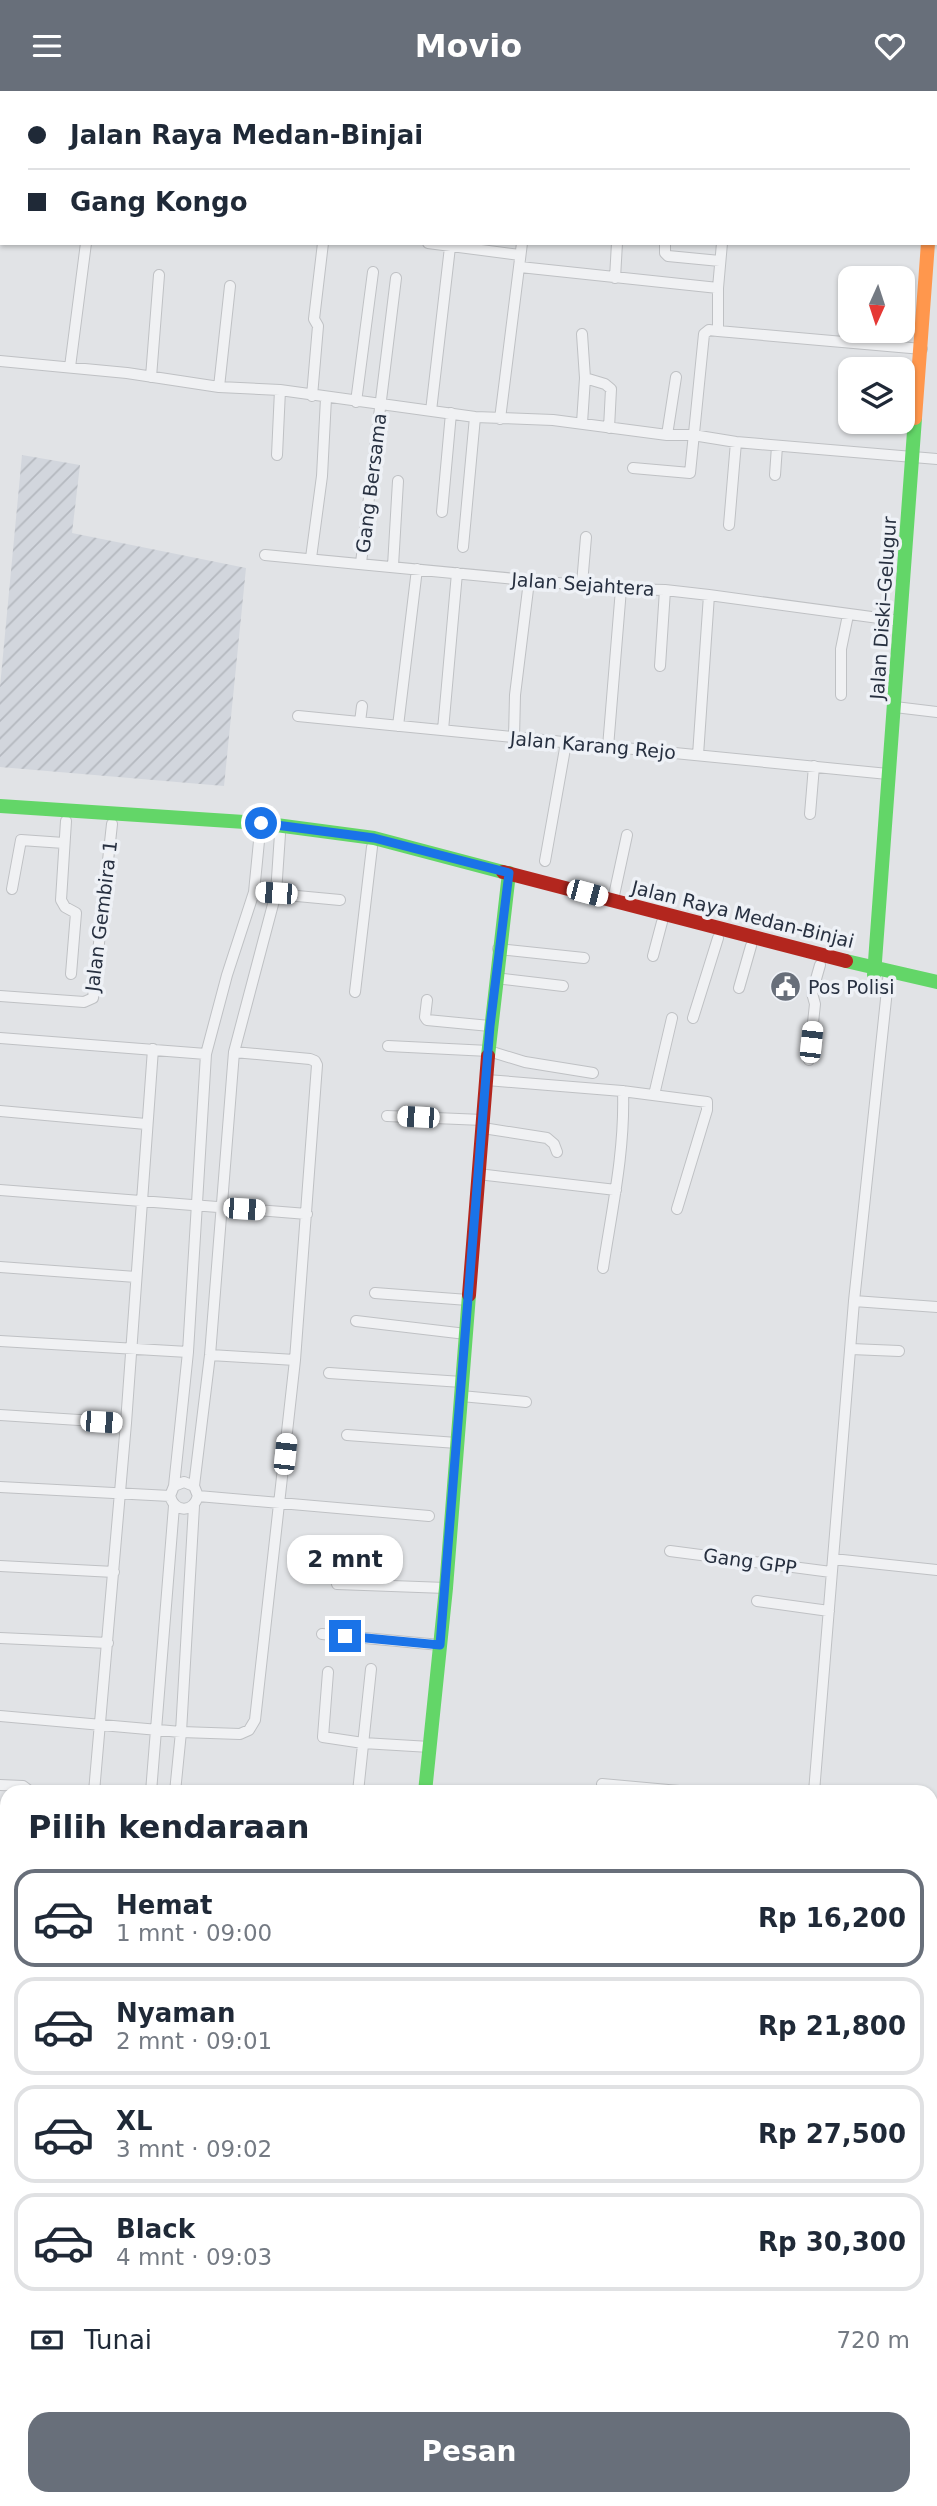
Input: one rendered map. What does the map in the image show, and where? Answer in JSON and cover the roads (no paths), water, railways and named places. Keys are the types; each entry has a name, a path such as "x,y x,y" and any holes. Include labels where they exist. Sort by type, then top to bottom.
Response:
{"main road":[{"name":"Jalan Diski–Gelugur","path":"881,973 888,773 931,253"},
{"name":"Jalan Raya Medan-Binjai","path":"0,806 271,824 374,838 820,965 937,982"},
{"name":"Jalan Raya Medan-Binjai","path":"0,817 260,831 372,847 613,900 803,951 937,991"},
{"path":"426,1785 446,1588 490,1026 508,877"}],"street":[{"path":"70,367 86,245"},
{"path":"312,397 318,326 314,319 323,245"},
{"path":"439,245 498,248 520,255"},
{"path":"500,419 522,245"},
{"path":"615,278 617,245"},
{"path":"665,245 668,257 720,261"},
{"path":"718,331 722,245"},
{"path":"430,411 450,247"},
{"path":"520,267 718,288"},
{"path":"356,401 373,272"},
{"path":"151,377 159,275"},
{"name":"Gang Bersama","path":"361,563 397,278"},
{"path":"219,387 230,286"},
{"path":"634,468 690,473 704,334 707,331 922,349"},
{"path":"582,334 585,378 582,423"},
{"path":"0,361 70,367 219,387 280,390 312,397 382,403 475,417 582,423 736,442 937,459"},
{"path":"667,435 676,377"},
{"path":"585,378 608,385 611,389 608,428"},
{"path":"277,455 280,390"},
{"path":"311,558 322,476 326,398"},
{"path":"442,512 451,413"},
{"path":"463,547 475,417"},
{"path":"729,525 736,442"},
{"path":"775,475 777,446"},
{"path":"393,566 398,481"},
{"path":"582,584 586,537"},
{"name":"Jalan Sejahtera","path":"265,555 529,581 665,590 901,621"},
{"path":"398,726 417,569"},
{"path":"443,730 457,573"},
{"path":"514,738 515,695 529,581"},
{"path":"608,747 621,589"},
{"path":"660,666 665,590"},
{"path":"698,755 709,595"},
{"path":"842,695 841,649 848,615"},
{"path":"360,722 362,706"},
{"path":"895,707 937,712"},
{"name":"Jalan Karang Rejo","path":"298,716 888,773"},
{"path":"545,861 566,743"},
{"path":"810,814 814,766"},
{"path":"66,821 61,900 63,905 76,913 72,974"},
{"name":"Jalan Gembira 1","path":"0,996 84,1002 93,998 112,824"},
{"path":"152,1785 172,1496 187,1352 206,1053 227,975 254,892 260,831"},
{"path":"176,1785 195,1496 223,1207 234,1052 276,893 280,834"},
{"path":"613,900 627,835"},
{"path":"12,889 21,840 64,843"},
{"path":"355,992 372,847"},
{"path":"254,892 341,899"},
{"path":"653,956 662,922"},
{"path":"693,1018 719,938"},
{"path":"739,988 751,946"},
{"path":"498,949 584,958"},
{"path":"809,1061 815,1004 813,993 820,965"},
{"path":"815,1785 881,973"},
{"path":"496,978 563,986"},
{"path":"427,1000 427,1020 490,1026"},
{"path":"654,1095 672,1018"},
{"path":"0,1038 206,1053"},
{"path":"388,1046 489,1051 525,1062 593,1073"},
{"path":"95,1785 126,1423 153,1049"},
{"path":"0,1716 181,1732 240,1734 248,1730 255,1720 295,1360 317,1063 310,1059 234,1052"},
{"path":"487,1080 623,1091 708,1103 677,1209"},
{"path":"603,1268 624,1122 623,1091"},
{"path":"0,1111 146,1124"},
{"path":"387,1115 483,1124 547,1138 558,1152"},
{"path":"478,1174 616,1190"},
{"path":"0,1190 307,1214"},
{"path":"0,1266 136,1277"},
{"path":"375,1293 468,1300"},
{"path":"854,1301 937,1307"},
{"path":"356,1321 466,1334"},
{"path":"0,1341 187,1352"},
{"path":"851,1349 900,1351"},
{"path":"210,1355 295,1360"},
{"path":"329,1373 461,1389 526,1402"},
{"path":"0,1415 126,1423"},
{"path":"347,1435 457,1443"},
{"path":"172,1496 184,1482 195,1496 281,1501 429,1516"},
{"path":"0,1487 172,1496 184,1510 195,1496"},
{"name":"Gang GPP","path":"670,1551 831,1572"},
{"path":"833,1559 937,1570"},
{"path":"0,1566 114,1572"},
{"path":"337,1584 446,1588"},
{"path":"757,1601 829,1611"},
{"path":"322,1634 440,1645"},
{"path":"0,1638 108,1643"},
{"path":"359,1785 371,1669"},
{"path":"328,1672 323,1736 363,1743 430,1748"},
{"path":"602,1784 613,1785"}],"place":[{"name":"Pos Polisi","path":"785,987"}]}
